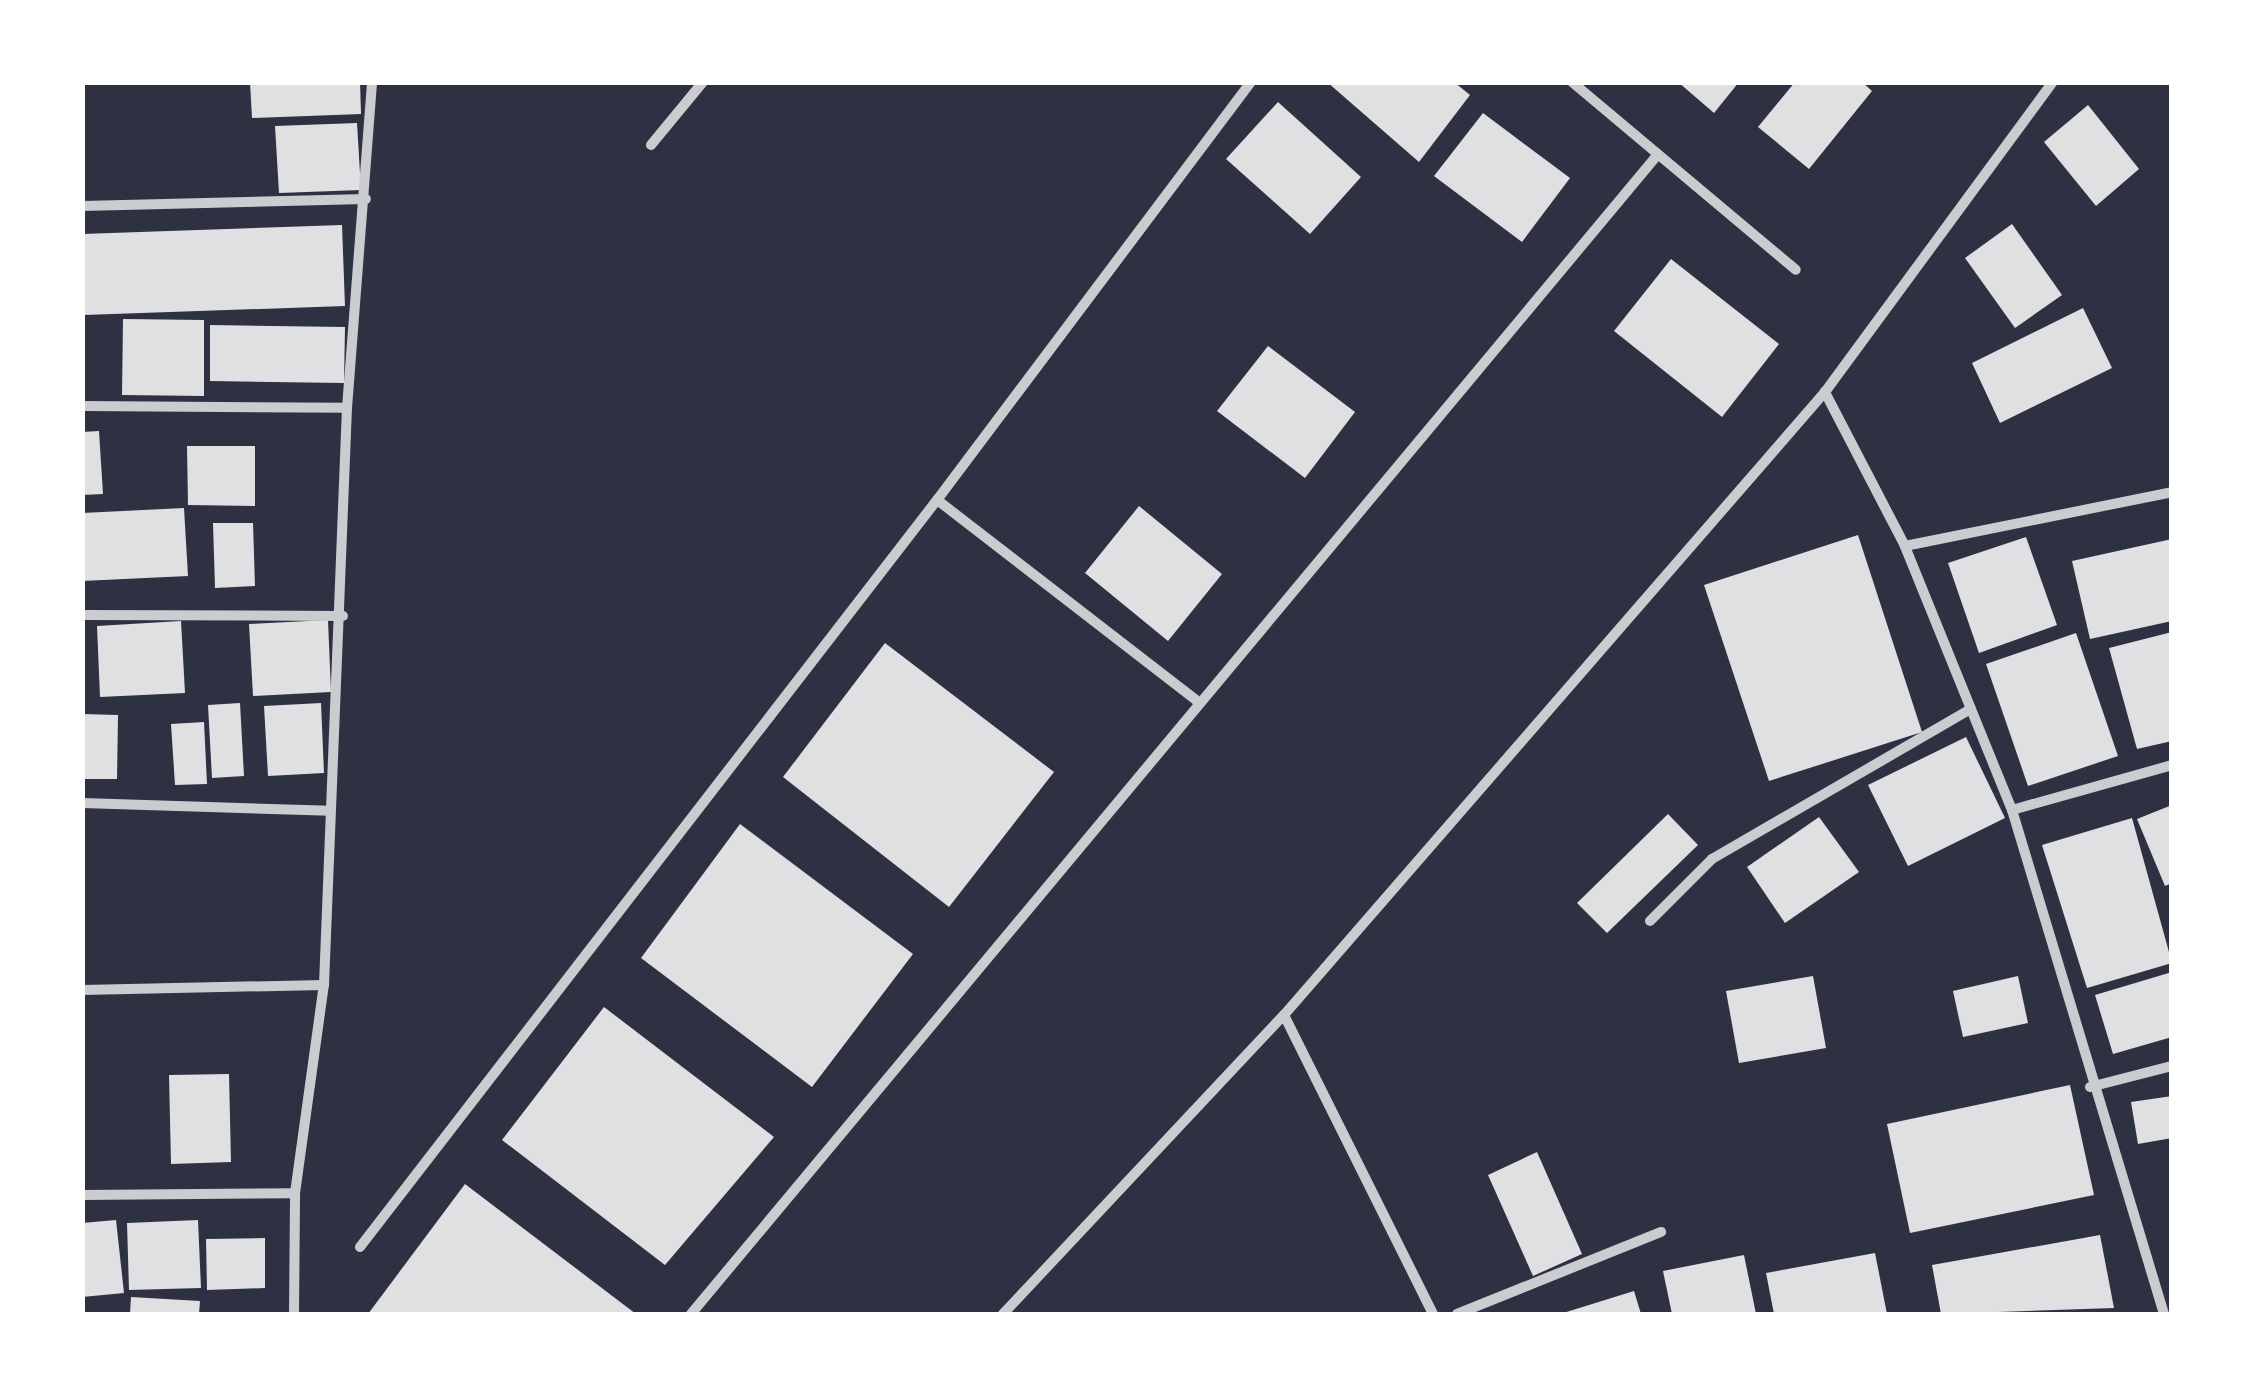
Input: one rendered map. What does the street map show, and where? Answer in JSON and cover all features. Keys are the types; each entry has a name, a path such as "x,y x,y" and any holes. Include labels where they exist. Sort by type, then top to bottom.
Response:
{"street":[{"path":"294,1314 295,1193 324,985 342,616 347,408 372,82"},
{"path":"651,145 703,82"},
{"path":"360,1246 936,500 1251,82"},
{"path":"1572,82 1796,270"},
{"path":"1003,1314 1284,1015 1825,392 2054,82"},
{"path":"691,1314 1196,700 1658,154"},
{"path":"82,206 366,199"},
{"path":"1825,392 1905,546 2012,810 2090,1086 2164,1314"},
{"path":"82,406 347,408"},
{"path":"1905,546 2172,492"},
{"path":"936,500 1196,700"},
{"path":"82,614 342,616"},
{"path":"1650,921 1728,848 1971,709"},
{"path":"2012,810 2172,765"},
{"path":"82,803 330,811"},
{"path":"82,990 324,985"},
{"path":"1284,1015 1433,1314"},
{"path":"2090,1086 2172,1066"},
{"path":"82,1195 295,1193"},
{"path":"1457,1314 1661,1232"}],"building":[{"path":"250,82 360,82 361,114 252,118"},
{"path":"1327,82 1454,82 1470,95 1419,162"},
{"path":"1678,82 1739,82 1714,113"},
{"path":"1795,82 1862,82 1872,91 1809,169 1758,127"},
{"path":"1278,102 1361,177 1310,234 1226,159"},
{"path":"2088,105 2139,169 2096,206 2044,142"},
{"path":"1483,113 1570,178 1522,242 1434,176"},
{"path":"357,123 361,190 279,193 275,126"},
{"path":"2012,224 2062,295 2015,328 1965,258"},
{"path":"342,225 345,306 84,315 82,234"},
{"path":"1671,259 1779,344 1722,417 1614,331"},
{"path":"2083,308 2112,368 2000,423 1972,363"},
{"path":"123,319 204,320 204,396 122,395"},
{"path":"210,325 345,327 344,383 210,381"},
{"path":"1268,346 1355,412 1305,478 1217,411"},
{"path":"99,431 103,494 82,495 82,432"},
{"path":"187,446 255,446 255,506 188,505"},
{"path":"1139,506 1222,574 1168,641 1085,573"},
{"path":"184,508 188,576 82,581 82,513"},
{"path":"213,523 253,523 255,586 215,588"},
{"path":"1858,535 1922,732 1769,781 1704,585"},
{"path":"2026,537 2057,625 1979,653 1948,563"},
{"path":"2172,539 2172,621 2090,639 2072,561"},
{"path":"328,620 331,692 253,696 249,624"},
{"path":"181,621 185,693 100,697 97,626"},
{"path":"2172,632 2172,741 2137,749 2109,648"},
{"path":"2076,633 2118,756 2028,786 1986,664"},
{"path":"885,643 1054,772 949,907 783,777"},
{"path":"240,703 244,776 212,778 208,705"},
{"path":"321,703 324,773 268,776 264,706"},
{"path":"82,714 118,715 117,779 82,779"},
{"path":"204,722 207,784 175,785 171,724"},
{"path":"1966,737 2005,818 1908,866 1868,785"},
{"path":"2172,805 2172,883 2165,886 2137,819"},
{"path":"1668,814 1698,845 1607,933 1577,903"},
{"path":"1819,817 1859,872 1785,923 1747,867"},
{"path":"2132,818 2172,963 2087,988 2042,845"},
{"path":"740,824 913,954 812,1087 641,958"},
{"path":"2172,972 2172,1037 2113,1054 2095,995"},
{"path":"1813,976 1826,1048 1739,1063 1726,991"},
{"path":"2018,976 2028,1023 1963,1037 1953,991"},
{"path":"604,1007 774,1137 665,1265 502,1140"},
{"path":"229,1074 231,1162 171,1164 169,1075"},
{"path":"2070,1085 2094,1195 1910,1233 1887,1124"},
{"path":"2172,1096 2172,1138 2138,1144 2131,1102"},
{"path":"1537,1152 1582,1254 1533,1276 1488,1175"},
{"path":"465,1184 636,1314 368,1314"},
{"path":"116,1220 124,1293 82,1297 82,1223"},
{"path":"198,1220 201,1288 129,1290 127,1223"},
{"path":"2100,1235 2114,1308 1941,1314 1932,1265"},
{"path":"265,1238 265,1288 207,1290 206,1239"},
{"path":"1875,1253 1887,1314 1774,1314 1766,1273"},
{"path":"1744,1255 1756,1314 1672,1314 1663,1271"},
{"path":"1634,1291 1641,1314 1560,1314"},
{"path":"131,1297 200,1301 199,1314 130,1314"}]}
